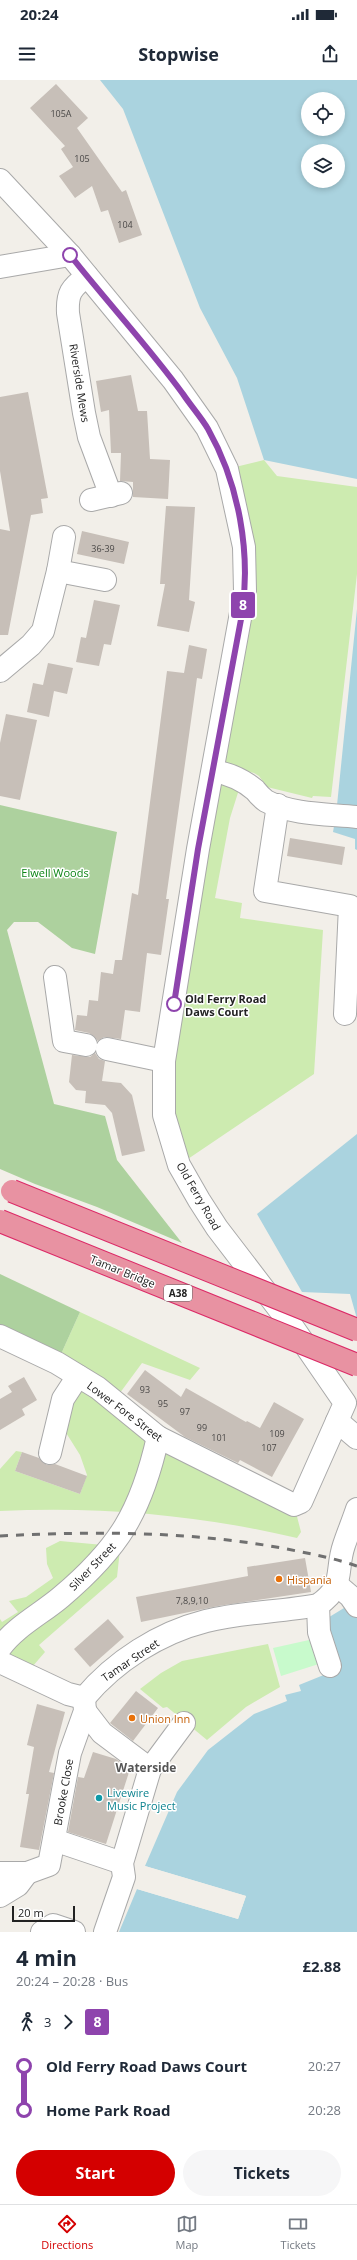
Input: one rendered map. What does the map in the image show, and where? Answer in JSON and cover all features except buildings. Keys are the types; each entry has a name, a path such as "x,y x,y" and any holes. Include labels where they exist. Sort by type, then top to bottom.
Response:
{"highway":[{"path":"12,1191 357,1330"},
{"name":"Tamar Bridge","path":"0,1221 357,1365"}],"street":[{"name":"Old Ferry Road","path":"0,180 70,255 123,317 173,380 208,428 227,469 244,547 245,591 214,771 198,849 164,1061 164,1115 179,1164 217,1228 292,1326 345,1403 301,1502 294,1505"},
{"path":"0,267 70,255"},
{"name":"Riverside Mews","path":"87,276 74,285 67,299 68,313 89,437 108,496"},
{"path":"0,671 31,645 43,630 58,572 64,537"},
{"path":"58,572 105,580"},
{"path":"214,771 228,774 242,780 265,800 278,805 310,813 357,817"},
{"path":"278,805 265,891 350,906 345,1014"},
{"path":"55,977 64,1041 86,1045"},
{"path":"107,1049 164,1061"},
{"name":"Lower Fore Street","path":"0,1336 57,1363 105,1393 158,1437 294,1505"},
{"path":"50,1453 63,1399 78,1376"},
{"path":"337,1421 357,1438"},
{"name":"Silver Street","path":"0,1648 25,1624 60,1597 114,1546 135,1510 149,1474 158,1437"},
{"path":"330,1666 319,1632 318,1605 330,1597 337,1585 344,1544 357,1509"},
{"path":"337,1585 350,1596 357,1606"},
{"name":"Tamar Street","path":"84,1705 99,1680 147,1645 181,1629 208,1621 318,1605"},
{"path":"0,1662 68,1694 84,1705 102,1733 150,1769"},
{"name":"Brooke Close","path":"27,1873 49,1865 70,1753 84,1705"},
{"path":"105,1932 124,1877 122,1863 150,1769 184,1723"},
{"path":"54,1840 122,1863"},
{"path":"0,1873 27,1873"},
{"path":"0,1896 18,1886 27,1873"},
{"path":"42,1932 53,1925 74,1932"}],"green space":[{"path":"264,460 277,476 357,487 357,574 331,797 313,796 312,798 267,787 259,776 254,773 215,763 242,614 227,469"},
{"path":"214,771 242,780 230,818 215,898 242,903 240,918 323,930 314,1074 179,1165 165,1118"},
{"name":"Elwell Woods","path":"0,805 117,832 95,954 72,948 38,922 14,922 7,930 54,1104 105,1116 117,1160 182,1243 97,1207 0,1169"},
{"path":"0,1274 80,1312 57,1363 0,1336"},
{"path":"80,1312 200,1368 190,1380 142,1363 114,1401 294,1505 301,1532 297,1538 224,1523 150,1514 75,1510 0,1511 0,1469 16,1451 22,1452 15,1471 80,1494 87,1475 80,1455 58,1420 78,1376 57,1363"},
{"path":"122,1531 117,1577 39,1645 45,1652 26,1674 0,1662 0,1619 2,1622 18,1612 9,1601 26,1597 53,1578 47,1564 46,1548 60,1541 114,1546"},
{"path":"318,1638 325,1662 281,1676 273,1648"},
{"path":"268,1644 280,1687 246,1707 207,1740 167,1707 163,1708 140,1689 161,1673 182,1661"}],"water":[{"path":"100,80 357,80 357,479 264,460 237,378 200,308 123,109"},
{"path":"357,609 357,850 355,849 355,839 333,832"},
{"path":"357,1134 357,1319 350,1294 302,1292 257,1214"},
{"path":"355,1587 357,1588 357,1932 119,1932 137,1889 238,1919 246,1896 145,1866 177,1792 208,1750 254,1714 287,1701 285,1695 301,1691 299,1685 341,1668 326,1619 344,1608"}],"pier":[{"path":"145,1866 246,1896 238,1919 137,1889 138,1887 237,1917 244,1897 194,1884 145,1868"}],"railway":[{"path":"0,1536 108,1533 216,1539 287,1549 331,1558 357,1566"}],"bus line":[{"name":"8","path":"70,255 123,317 173,380 208,428 227,469 244,547 246,564 242,614 214,771 198,849 174,1004"}],"place":[{"name":"Old Ferry Road Daws Court","path":"174,1004"},
{"name":"Hispania","path":"279,1579"},
{"name":"Union Inn","path":"132,1718"},
{"name":"Livewire Music Project","path":"99,1798"}],"district":[{"name":"Waterside","path":"146,1767"}]}
